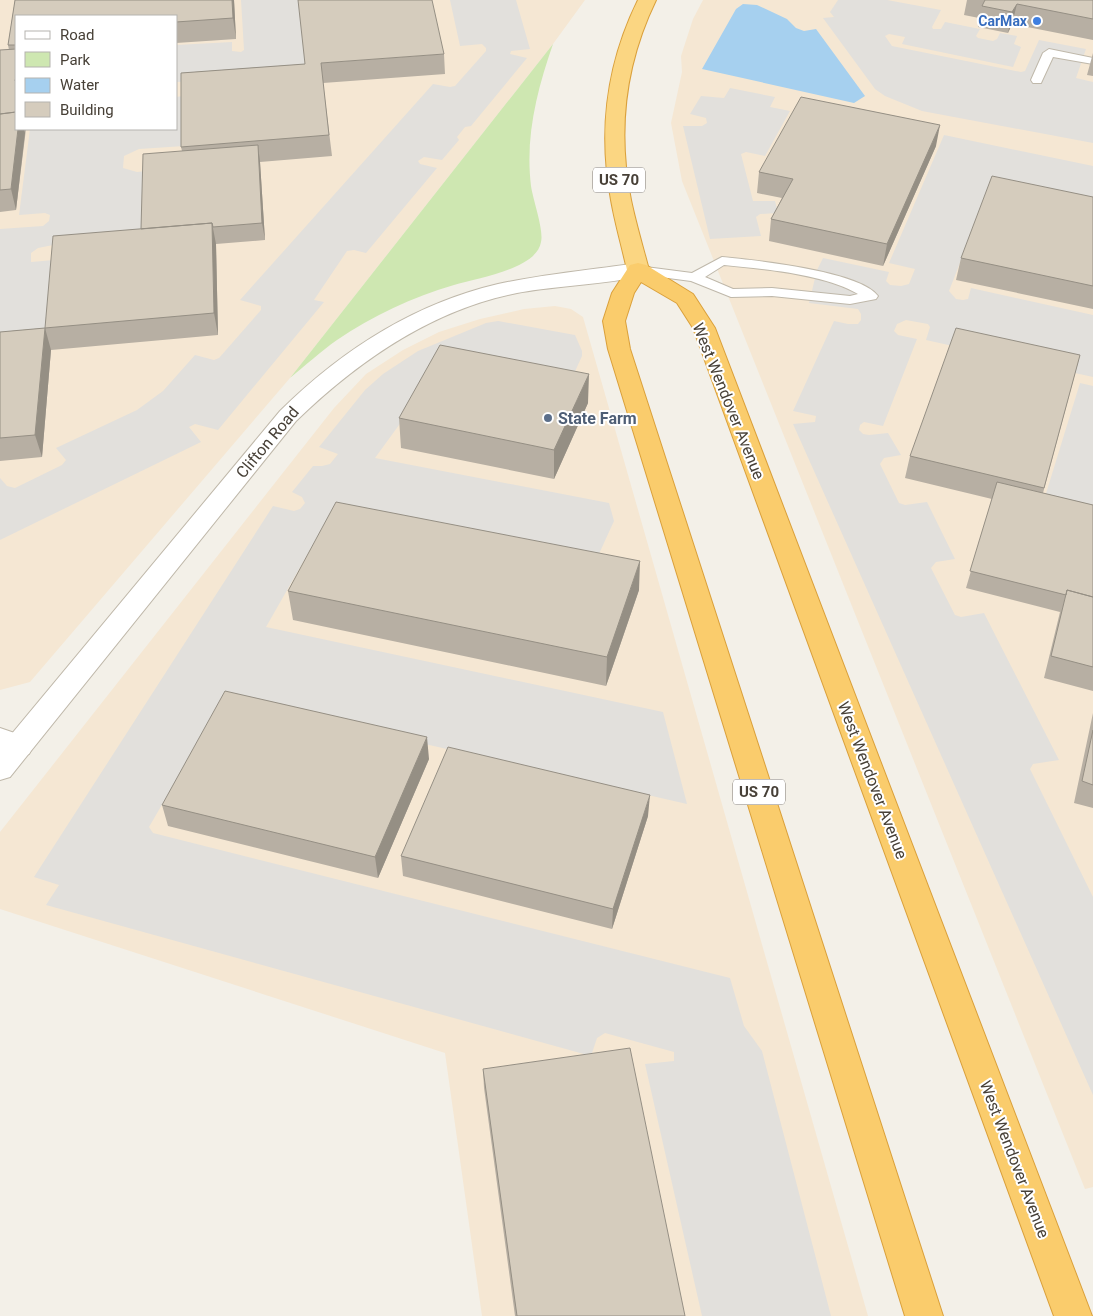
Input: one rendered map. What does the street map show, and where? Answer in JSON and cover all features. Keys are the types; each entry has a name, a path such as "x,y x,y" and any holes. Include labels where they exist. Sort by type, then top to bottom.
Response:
{"highway":[{"name":"US 70","path":"647,0 633,26 622,59 617,87 615,130 619,189 638,270 623,292 614,321 619,349 924,1316"},
{"name":"West Wendover Avenue","path":"638,270 685,299 704,328 1074,1316"}],"street":[{"name":"Clifton Road","path":"0,769 10,742 288,416 315,388 387,336 416,321 464,302 508,289 638,270"}],"lane":[{"path":"1037,80 1049,53 1092,61"},
{"path":"638,270 694,277 731,294 772,292 850,300 871,296 851,284 755,263 722,261 694,277"}],"shaded area":[{"path":"0,0 585,0 553,44 290,378 30,682 0,690"},
{"path":"241,0 300,0 308,78 178,82 178,45 232,42 232,51 241,52 244,50"},
{"path":"450,0 516,0 530,49 511,51 510,54 527,58 471,126 465,127 457,137 459,140 442,160 424,157 418,161 420,164 437,168 366,253 354,250 347,251 314,300 324,302 218,430 195,424 189,427 201,442 0,540 0,478 7,486 15,488 62,465 66,460 56,448 137,410 163,391 195,355 214,360 219,358 261,310 261,306 240,300 433,84 455,86 486,51 482,44 460,46"},
{"path":"703,0 1093,0 1093,1187 1085,1189 682,181 671,123 682,72 681,56 693,19"},
{"path":"838,0 887,0 941,10 932,27 933,29 941,29 945,22 980,29 976,36 978,38 993,41 997,39 1000,33 1017,36 1014,44 1021,47 1013,67 902,44 905,37 889,34 885,36 892,46 1021,72 1025,71 1039,40 1086,49 1076,78 1093,82 1093,143 922,111 885,96 875,89 823,18 834,17 830,12"},
{"path":"730,88 775,97 770,107 790,111 765,156 746,152 741,154 753,201 775,201 778,213 760,214 756,217 761,236 710,239 683,126 702,126 707,123 706,118 690,114 701,96 724,98"},
{"path":"183,96 184,146 139,149 124,156 123,168 137,172 147,171 146,246 58,244 38,248 31,253 31,262 54,260 48,335 0,340 0,229 43,226 49,221 50,215 45,213 19,215 30,130 178,130 178,97"},
{"path":"944,135 1093,166 1093,217 986,196 949,291 956,299 968,299 971,288 1093,315 1093,377 926,340 930,327 928,324 906,320 897,324 894,331 898,335 917,339 883,426 864,422 860,425 859,430 863,434 869,435 888,433 901,455 884,458 880,464 899,503 905,505 927,502 955,559 936,562 931,568 955,615 961,617 984,613 1059,760 1033,764 1030,769 1093,897 1093,1095 793,424 815,422 816,416 793,411 834,321 858,324 861,320 861,314 858,309 809,303 817,270 823,258 889,272 886,281 890,285 901,286 909,284 915,269 889,263"},
{"path":"555,306 571,309 583,317 868,1316 482,1316 445,1053 0,909 0,832 334,408 366,374 403,350 439,332 480,319 524,309"},
{"path":"498,321 575,335 582,351 582,356 567,389 450,355 375,458 609,503 614,521 593,567 330,515 266,627 663,712 687,804 224,698 149,827 153,833 730,978 744,1026 762,1051 831,1316 702,1316 645,1064 674,1061 674,1052 605,1033 597,1038 591,1056 46,905 59,885 34,877 273,506 294,511 300,509 305,503 302,497 292,492 313,466 330,464 338,454 319,447 365,390 383,374 418,351 486,323"},
{"path":"1080,383 1093,386 1093,526 1040,513"}],"green space":[{"path":"553,44 537,96 531,132 531,186 542,237 537,251 518,266 439,290 408,301 379,315 337,340 290,378"}],"water":[{"path":"743,4 757,5 787,19 796,28 804,31 816,29 865,96 854,103 702,69 736,9"}],"building":[{"path":"15,0 232,0 233,18 178,22 178,15 15,15 15,45 8,45"},
{"path":"298,0 432,0 444,54 321,63 329,135 181,147 181,73 305,64"},
{"path":"985,0 1093,0 1093,19 1017,4 1012,12 982,6"},
{"path":"15,49 15,112 0,114 0,50"},
{"path":"801,97 940,125 887,244 771,219 793,179 759,172"},
{"path":"15,112 15,130 18,130 11,189 0,190 0,114"},
{"path":"258,145 262,223 213,227 212,223 141,229 143,154"},
{"path":"992,176 1093,197 1093,286 961,258"},
{"path":"212,223 214,313 45,328 53,236"},
{"path":"45,328 35,435 0,438 0,332"},
{"path":"956,328 1080,355 1044,488 910,456"},
{"path":"440,345 589,374 554,450 399,418"},
{"path":"997,482 1093,505 1093,597 1067,590 1066,595 970,571"},
{"path":"336,502 640,561 607,657 288,591"},
{"path":"1067,590 1093,597 1093,667 1051,656"},
{"path":"225,691 427,737 375,857 162,805"},
{"path":"1093,730 1093,785 1082,781"},
{"path":"448,747 650,795 613,909 401,856"},
{"path":"630,1048 685,1316 517,1316 483,1069"}],"place":[{"name":"CarMax","path":"1037,21"},
{"name":"State Farm","path":"548,418"}]}
